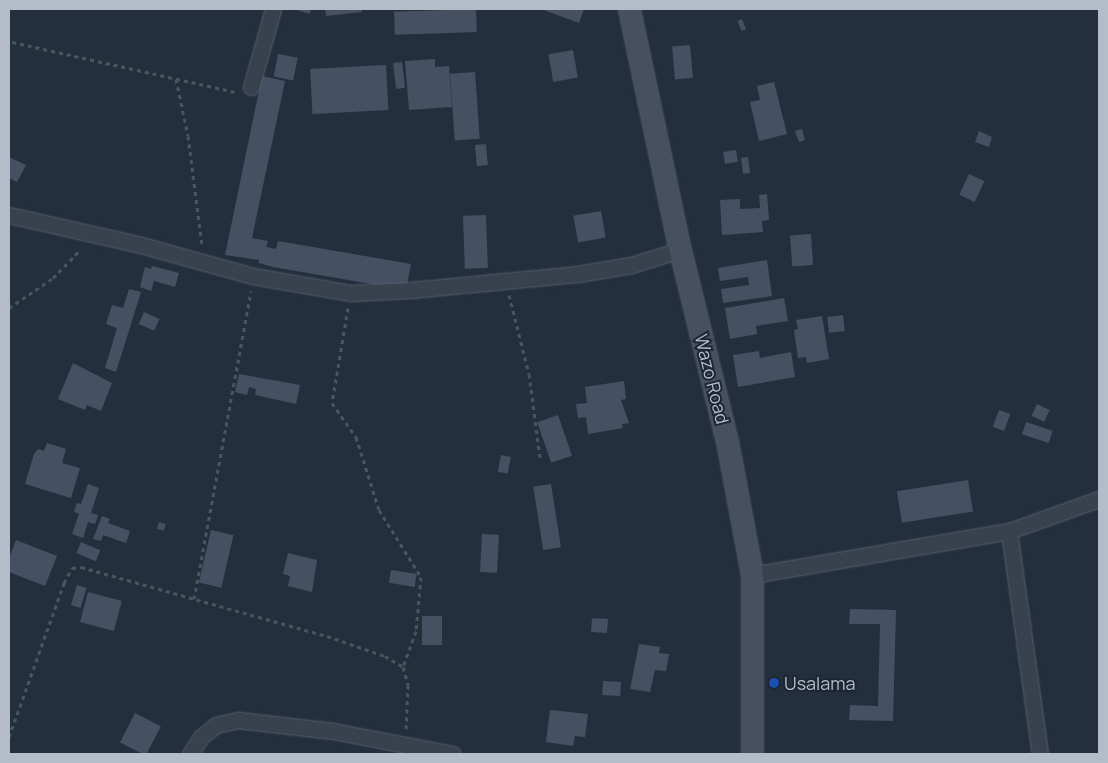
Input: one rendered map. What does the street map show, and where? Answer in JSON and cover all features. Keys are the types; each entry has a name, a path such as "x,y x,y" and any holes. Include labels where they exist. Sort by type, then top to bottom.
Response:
{"main road":[{"name":"Wazo Road","path":"629,9 680,250 727,441 752,576 752,754"}],"street":[{"path":"252,87 273,9"},
{"path":"9,215 94,236 141,245 204,264 254,276 350,293 506,282 631,265 680,250"},
{"path":"752,576 1009,531 1099,499"},
{"path":"1009,531 1040,754"},
{"path":"190,754 201,737 216,725 238,720 332,731 453,754"}],"path":[{"path":"12,42 241,93 252,87"},
{"path":"176,79 188,136 204,264"},
{"path":"9,308 53,278 94,236"},
{"path":"194,599 254,276"},
{"path":"506,282 529,374 540,457"},
{"path":"350,293 332,403 356,436 379,510 421,578 416,631 403,667 408,685 406,744"},
{"path":"9,737 72,568 81,567 344,641 385,656 403,667"}],"building":[{"path":"293,9 311,9 310,14"},
{"path":"325,9 361,9 362,12 326,16"},
{"path":"476,9 477,32 395,35 394,12"},
{"path":"541,9 584,9 579,23"},
{"path":"742,19 746,29 741,31 737,21"},
{"path":"690,45 693,78 675,79 672,47"},
{"path":"573,50 578,78 553,82 548,54"},
{"path":"278,54 298,58 293,80 274,77"},
{"path":"435,59 435,67 449,66 452,107 409,110 405,61"},
{"path":"402,62 405,88 396,89 393,63"},
{"path":"386,65 388,110 312,114 310,69"},
{"path":"475,72 480,139 455,141 450,74"},
{"path":"262,76 285,81 252,238 268,241 266,247 276,249 278,241 411,264 406,290 273,267 259,263 259,260 225,255"},
{"path":"774,82 787,134 759,141 750,102 760,100 757,86"},
{"path":"802,129 805,140 799,142 795,131"},
{"path":"979,131 992,137 989,147 975,142"},
{"path":"486,144 488,165 477,166 475,145"},
{"path":"736,150 738,162 725,164 723,152"},
{"path":"9,157 26,165 17,182 9,178"},
{"path":"748,157 750,173 743,174 741,158"},
{"path":"969,174 984,181 975,202 959,195"},
{"path":"767,194 769,220 762,221 763,232 722,235 720,200 740,199 740,209 760,208 759,195"},
{"path":"601,211 606,238 578,242 573,216"},
{"path":"486,215 488,268 465,269 463,216"},
{"path":"811,234 813,265 792,266 790,235"},
{"path":"767,260 772,296 723,303 721,289 749,285 748,277 720,281 718,268"},
{"path":"152,266 179,273 175,287 154,281 151,291 140,287 145,267 151,269"},
{"path":"129,289 141,292 116,372 105,368 117,328 106,324 112,305 123,308"},
{"path":"784,298 788,321 756,326 757,334 730,339 725,308"},
{"path":"144,312 160,319 154,331 139,324"},
{"path":"843,315 845,331 829,333 827,317"},
{"path":"822,316 829,359 807,363 806,357 798,358 794,330 798,329 796,320"},
{"path":"759,351 760,358 791,352 795,377 738,387 733,355"},
{"path":"73,363 112,383 101,411 87,405 85,410 58,399"},
{"path":"239,374 300,385 296,404 255,395 256,389 249,387 247,395 235,392"},
{"path":"624,381 626,399 621,400 629,423 622,424 623,428 588,434 586,417 578,418 576,404 587,403 585,387"},
{"path":"1037,404 1050,410 1044,422 1032,416"},
{"path":"999,410 1010,414 1004,431 993,427"},
{"path":"558,415 572,456 551,463 537,422"},
{"path":"1026,422 1053,431 1049,443 1022,434"},
{"path":"47,443 66,449 62,463 80,468 71,498 25,484 34,454 38,449 44,451"},
{"path":"501,455 511,457 508,474 498,472"},
{"path":"968,480 973,512 902,523 897,491"},
{"path":"88,484 99,488 91,513 98,515 95,524 88,522 83,538 72,534 79,514 74,512 77,503 81,504"},
{"path":"551,484 561,547 543,550 533,487"},
{"path":"102,516 110,519 108,523 130,531 126,543 103,535 101,541 93,539"},
{"path":"159,522 166,524 164,531 157,529"},
{"path":"211,530 233,535 221,588 199,583"},
{"path":"482,534 499,535 497,573 480,572"},
{"path":"16,540 57,556 45,586 9,572 9,559"},
{"path":"81,542 100,550 96,561 76,553"},
{"path":"288,553 317,560 312,592 288,586 290,576 283,574"},
{"path":"391,570 417,574 415,587 389,583"},
{"path":"77,585 87,588 80,608 71,605"},
{"path":"88,592 122,601 114,631 80,622"},
{"path":"850,609 896,610 893,721 849,720 850,705 878,706 880,624 849,624"},
{"path":"422,616 442,616 442,645 422,645"},
{"path":"592,618 608,619 607,633 591,632"},
{"path":"639,644 660,647 659,653 669,654 666,671 655,670 650,692 630,689"},
{"path":"603,681 621,682 620,696 602,695"},
{"path":"550,710 588,714 585,737 575,736 573,746 546,742"},
{"path":"135,713 161,726 147,754 143,754 120,742"}],"place":[{"name":"Usalama","path":"774,683"}]}
